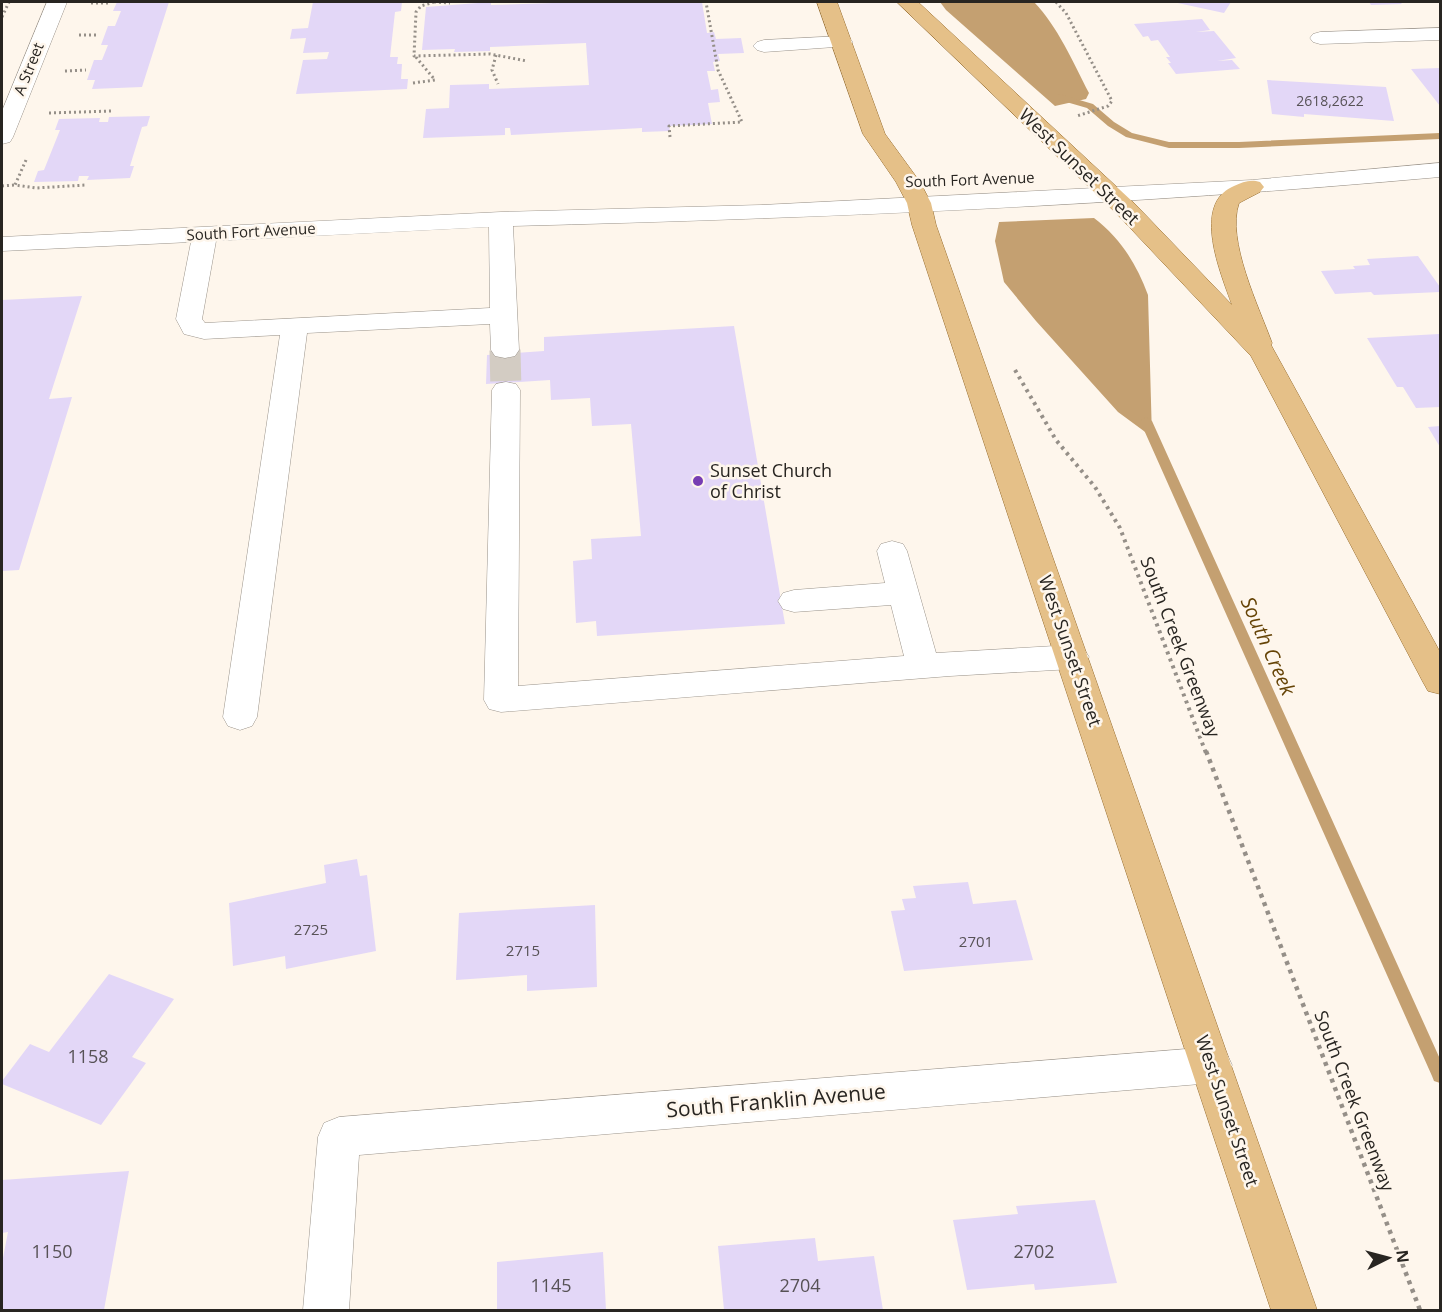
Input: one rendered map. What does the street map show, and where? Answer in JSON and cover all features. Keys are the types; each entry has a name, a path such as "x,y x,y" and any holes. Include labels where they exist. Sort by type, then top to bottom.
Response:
{"main road":[{"name":"West Sunset Street","path":"827,2 874,134 924,225 1294,1311"},
{"name":"West Sunset Street","path":"907,2 1088,176 1110,194 1263,353 1440,682"},
{"path":"1252,188 1236,193 1227,202 1222,214 1222,228 1234,273 1263,353"}],"street":[{"name":"A Street","path":"2,136 57,2"},
{"path":"1320,38 1440,34"},
{"path":"764,46 842,42"},
{"name":"South Fort Avenue","path":"2,244 501,219 760,212 904,189 1088,176 1330,168 1440,170"},
{"name":"South Fort Avenue","path":"904,189 1110,194 1252,188 1440,170"},
{"name":"South Fort Avenue","path":"501,219 701,196 844,185"},
{"path":"501,219 506,350"},
{"path":"205,234 189,319 193,328 204,331 503,315"},
{"path":"240,717 295,326"},
{"path":"506,390 501,700 922,666 1072,657"},
{"path":"892,551 922,666"},
{"path":"794,601 903,593"},
{"name":"South Franklin Avenue","path":"326,1311 339,1137 1212,1065"}],"path":[{"path":"2,16 9,2"},
{"path":"92,2 111,3"},
{"path":"413,83 435,80 414,56 416,12 421,6 434,2 450,3"},
{"path":"670,137 669,126 742,122 718,70 706,2"},
{"path":"1056,2 1066,13 1112,101 1108,106 1077,116"},
{"path":"82,25 78,35 97,35"},
{"path":"414,56 496,55 527,61"},
{"path":"496,55 491,64 498,84"},
{"path":"67,62 63,71 86,70"},
{"path":"50,103 45,114 112,111"},
{"path":"15,185 28,155"},
{"path":"2,186 36,188 86,185"},
{"name":"South Creek Greenway","path":"1014,368 1056,440 1095,487 1120,528 1420,1311"}],"shaded area":[{"path":"940,2 1034,2 1050,22 1071,57 1089,93 1086,99 1055,106 946,10"},
{"path":"1094,218 1127,252 1148,295 1152,437 1118,412 1004,282 995,241 999,222"}],"building":[{"path":"117,2 169,2 142,87 92,89 95,80 87,80 94,60 102,60 108,45 101,45 108,26 115,26 121,11 113,11"},
{"path":"313,2 402,2 401,11 395,12 390,57 398,57 397,64 402,64 401,79 408,79 407,89 296,94 303,60 327,59 329,52 303,53 306,38 290,39 292,29 308,28"},
{"path":"491,2 491,5 702,2 707,33 714,32 716,39 741,38 744,53 718,54 720,61 713,62 715,71 707,71 711,90 718,89 720,102 708,103 712,124 669,126 670,131 642,132 642,128 511,135 510,128 505,128 505,135 423,138 426,109 449,108 450,85 489,84 489,89 589,85 586,43 490,47 490,51 422,50 426,7"},
{"path":"1173,2 1231,2 1224,13"},
{"path":"1369,2 1400,2 1402,4 1371,5"},
{"path":"1202,19 1210,30 1196,32 1214,31 1236,58 1217,61 1232,60 1240,69 1176,74 1166,57 1170,57 1158,40 1151,41 1148,36 1143,37 1134,24"},
{"path":"1440,68 1440,106 1411,69"},
{"path":"1267,80 1386,87 1394,121 1304,114 1304,117 1272,114"},
{"path":"150,116 147,126 142,127 130,166 134,166 130,178 87,180 89,176 79,176 78,181 34,182 38,171 44,170 60,130 55,130 59,119 100,118 99,122 108,122 109,117"},
{"path":"1418,256 1440,287 1440,292 1335,294 1321,271 1355,269 1353,266 1370,265 1367,259"},
{"path":"82,296 49,399 72,397 19,570 2,571 2,300"},
{"name":"Sunset Church of Christ","path":"734,326 785,624 597,636 596,621 576,623 573,561 592,559 591,539 641,536 631,424 592,426 590,398 551,400 550,380 486,384 487,355 544,351 544,337"},
{"path":"1439,334 1440,407 1416,408 1403,387 1397,387 1367,338"},
{"path":"1440,426 1440,447 1428,427"},
{"path":"357,859 360,876 367,875 376,951 286,969 285,956 233,966 229,903 326,883 324,865"},
{"path":"968,882 973,904 1016,900 1033,960 904,971 891,911 905,910 902,899 916,898 913,886"},
{"path":"595,905 597,987 527,991 527,975 456,980 459,913"},
{"path":"109,974 174,999 132,1057 146,1063 101,1125 2,1084 30,1044 49,1052"},
{"path":"129,1171 104,1310 2,1310 2,1263 8,1232 2,1233 2,1180"},
{"path":"1095,1200 1117,1283 1035,1290 1034,1284 967,1290 953,1220 1018,1214 1016,1206"},
{"path":"815,1238 818,1261 874,1256 883,1310 724,1310 718,1246"},
{"path":"603,1252 606,1310 497,1310 497,1262"}],"waterway":[{"path":"1059,97 1090,106 1111,124 1129,135 1169,145 1239,145 1440,136"},
{"name":"South Creek","path":"1146,421 1440,1076"}],"tunnel":[{"path":"505,350 506,390"}],"place":[{"name":"Sunset Church of Christ","path":"698,481"}]}
